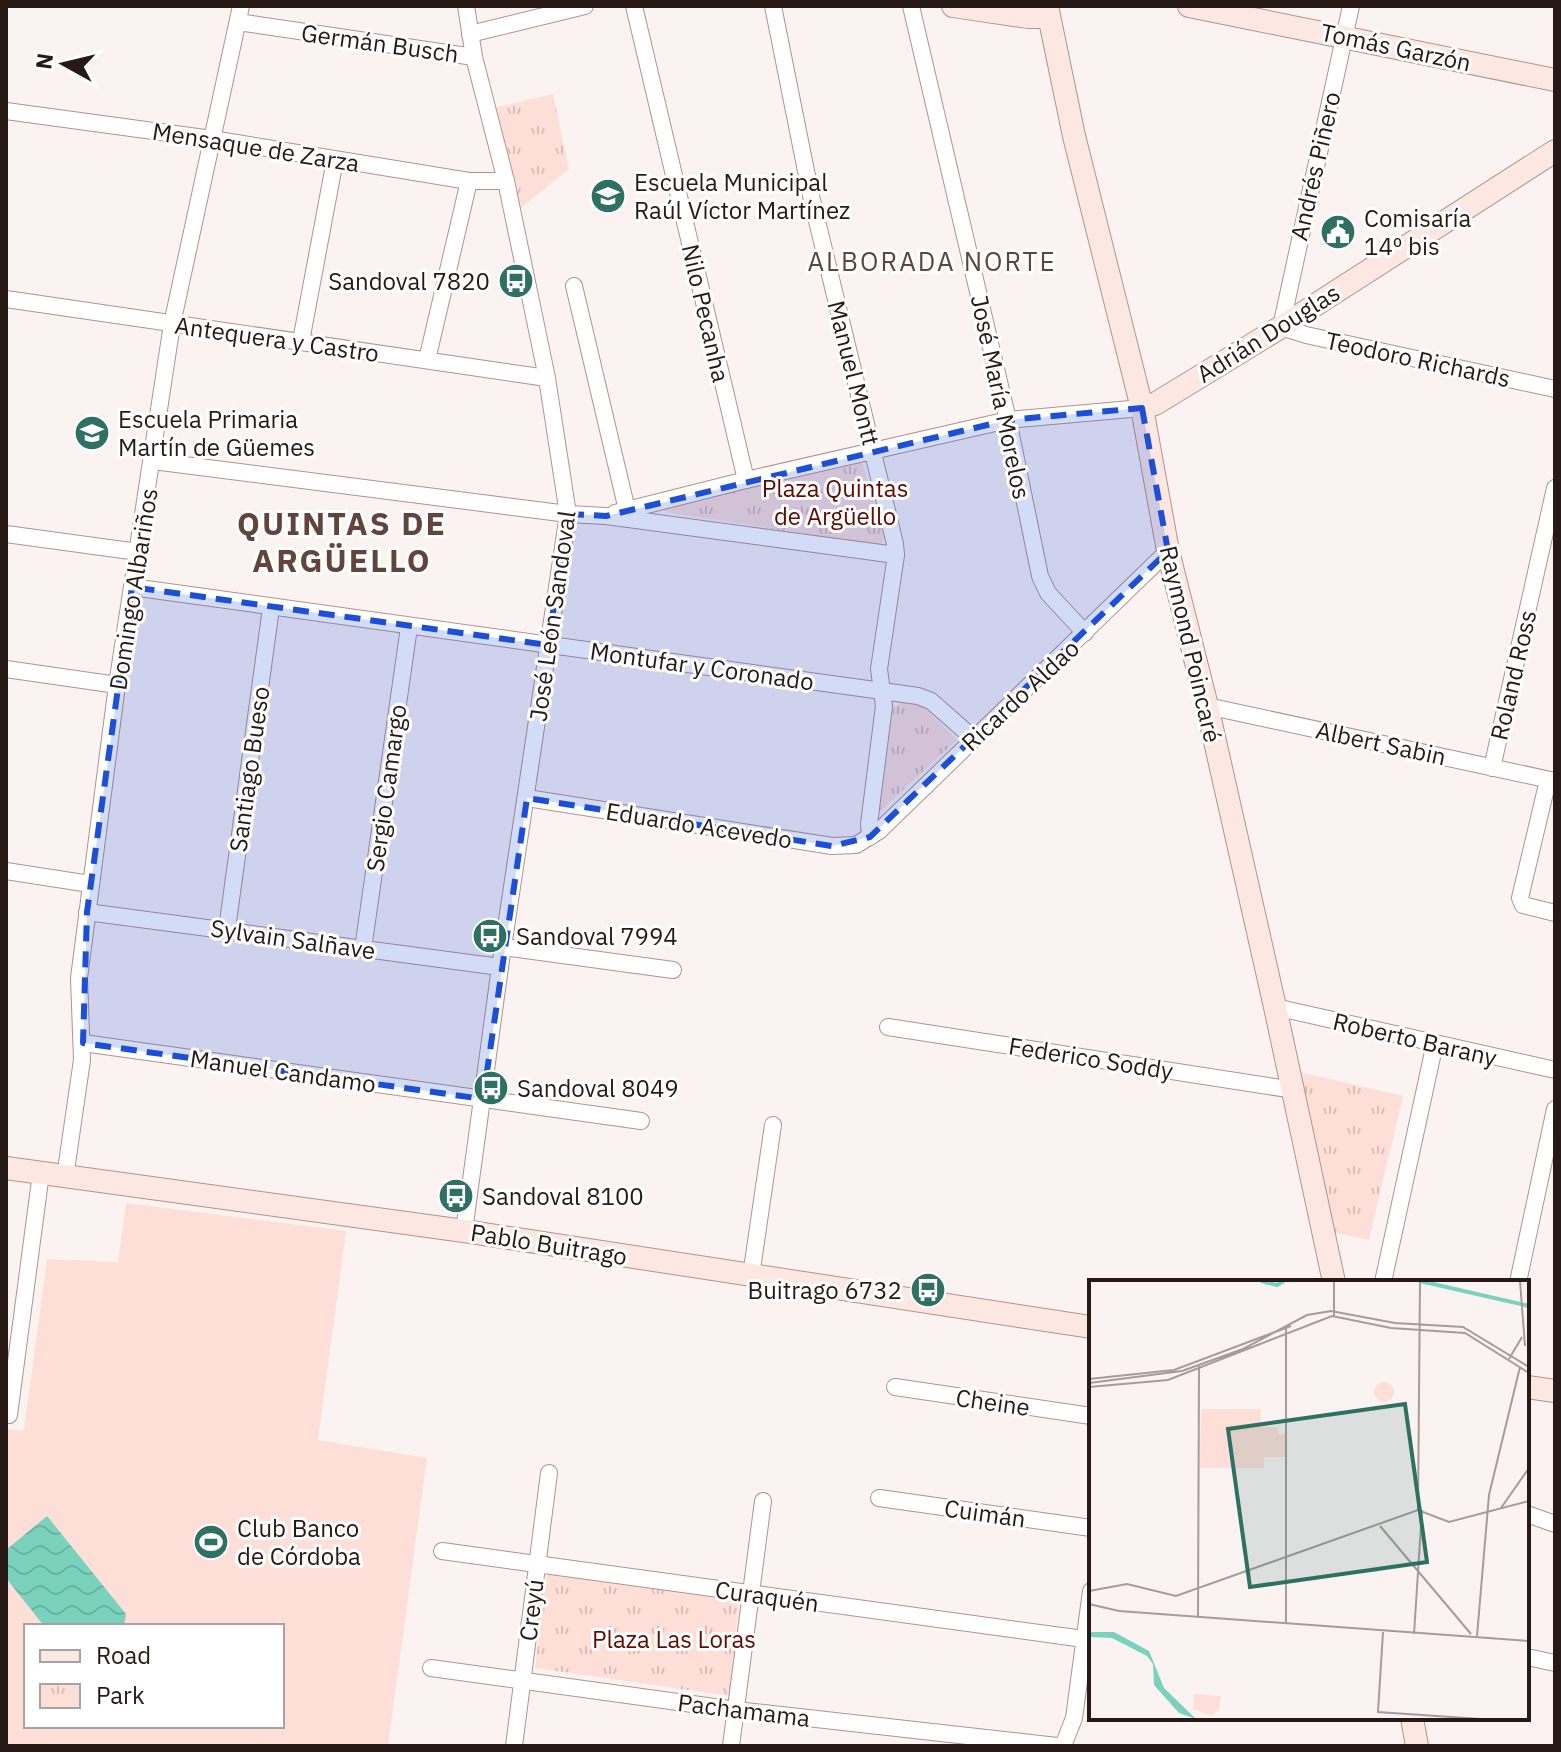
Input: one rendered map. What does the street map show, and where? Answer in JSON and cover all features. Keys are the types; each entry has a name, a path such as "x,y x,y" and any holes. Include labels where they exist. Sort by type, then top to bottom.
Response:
{"street":[{"name":"José León Sandoval","path":"464,1231 568,514 547,378 506,181 474,57 466,6"},
{"name":"Germán Busch","path":"470,34 585,6"},
{"name":"Nilo Pecanha","path":"634,6 746,480"},
{"name":"Manuel Montt","path":"773,6 811,196 896,555 879,669 884,706 870,837"},
{"name":"José María Morelos","path":"911,6 1008,420 1042,585 1085,633"},
{"path":"953,6 1028,17 1047,11"},
{"name":"Tomás Garzón","path":"1189,6 1555,80"},
{"name":"Andrés Piñero","path":"1281,327 1351,6"},
{"name":"Raymond Poincaré","path":"1047,11 1142,408 1168,551 1207,706 1334,1280"},
{"name":"Germán Busch","path":"239,14 474,57"},
{"name":"Domingo Albariños","path":"65,1177 83,1043 78,993 117,685 172,324 239,14"},
{"name":"Mensaque de Zarza","path":"6,111 212,139 469,181 506,181"},
{"name":"Adrián Douglas","path":"1142,408 1155,404 1281,327 1555,151"},
{"path":"301,341 335,160"},
{"path":"427,360 469,181"},
{"path":"574,286 627,510"},
{"name":"Antequera y Castro","path":"6,299 547,378"},
{"name":"Teodoro Richards","path":"1281,327 1555,389"},
{"path":"606,516 746,480 1008,420 1142,408"},
{"path":"153,461 896,555"},
{"name":"Roland Ross","path":"1492,768 1555,488"},
{"path":"6,534 138,552"},
{"name":"Ricardo Aldao","path":"870,837 1168,551"},
{"name":"Montufar y Coronado","path":"132,587 918,696 931,701 973,738"},
{"name":"Santiago Bueso","path":"227,929 271,608"},
{"name":"Sergio Camargo","path":"363,949 409,627"},
{"path":"6,669 117,685"},
{"name":"Albert Sabin","path":"1207,706 1552,781"},
{"path":"1552,781 1520,898 1523,905 1555,913"},
{"name":"Eduardo Acevedo","path":"527,798 832,846 856,845 870,837"},
{"path":"6,871 90,884"},
{"name":"Sylvain Salñave","path":"87,912 500,967"},
{"path":"503,947 673,970"},
{"name":"Roberto Barany","path":"1275,1007 1555,1070"},
{"name":"Federico Soddy","path":"888,1027 1294,1090"},
{"name":"Manuel Candamo","path":"83,1043 641,1121"},
{"path":"1383,1280 1435,1043"},
{"path":"1518,1280 1555,1109"},
{"path":"751,1276 773,1125"},
{"name":"Pablo Buitrago","path":"6,1168 464,1231 1089,1327"},
{"path":"9,1415 41,1173"},
{"name":"Cheine","path":"895,1387 1089,1416"},
{"path":"1529,1387 1555,1391"},
{"name":"Creyú","path":"514,1746 549,1473"},
{"name":"Cuimán","path":"879,1498 1089,1528"},
{"path":"731,1746 763,1501"},
{"path":"1529,1515 1555,1524"},
{"name":"Curaquén","path":"442,1551 1088,1640"},
{"path":"1063,1746 1074,1718 1088,1640"},
{"path":"1529,1657 1555,1663"},
{"name":"Pachamama","path":"431,1668 736,1710 1057,1746"},
{"path":"1412,1720 1417,1746"}],"highlighted area":[{"path":"1142,408 1168,551 870,837 832,846 527,798 483,1099 83,1043 87,912 132,587 548,645 568,514 606,516 1008,420"}],"green space":[{"path":"553,94 569,169 511,216 490,109"},
{"name":"Plaza Quintas de Argüello","path":"862,461 884,538 880,546 666,512 663,509 664,506"},
{"path":"904,702 923,706 957,740 879,812 893,708"},
{"path":"1295,1071 1403,1096 1369,1240 1331,1232"},
{"name":"Club Banco de Córdoba","path":"126,1203 346,1231 318,1440 427,1458 388,1746 6,1746 6,1429 24,1429 47,1259 118,1262"},
{"name":"Plaza Las Loras","path":"547,1572 739,1599 730,1696 535,1668"}],"water":[{"path":"47,1516 126,1614 124,1624 42,1624 6,1578 6,1550"}],"place":[{"name":"Escuela Municipal Raúl Víctor Martínez","path":"608,196"},
{"name":"Comisaría 14º bis","path":"1338,232"},
{"name":"Sandoval 7820","path":"516,281"},
{"name":"Escuela Primaria Martín de Güemes","path":"92,433"},
{"name":"Sandoval 7994","path":"490,936"},
{"name":"Sandoval 8049","path":"491,1088"},
{"name":"Sandoval 8100","path":"456,1196"},
{"name":"Buitrago 6732","path":"928,1290"},
{"name":"Club Banco de Córdoba","path":"211,1542"}],"district":[{"name":"ALBORADA NORTE","path":"932,261"},
{"name":"QUINTAS DE ARGÜELLO","path":"342,542"}]}
